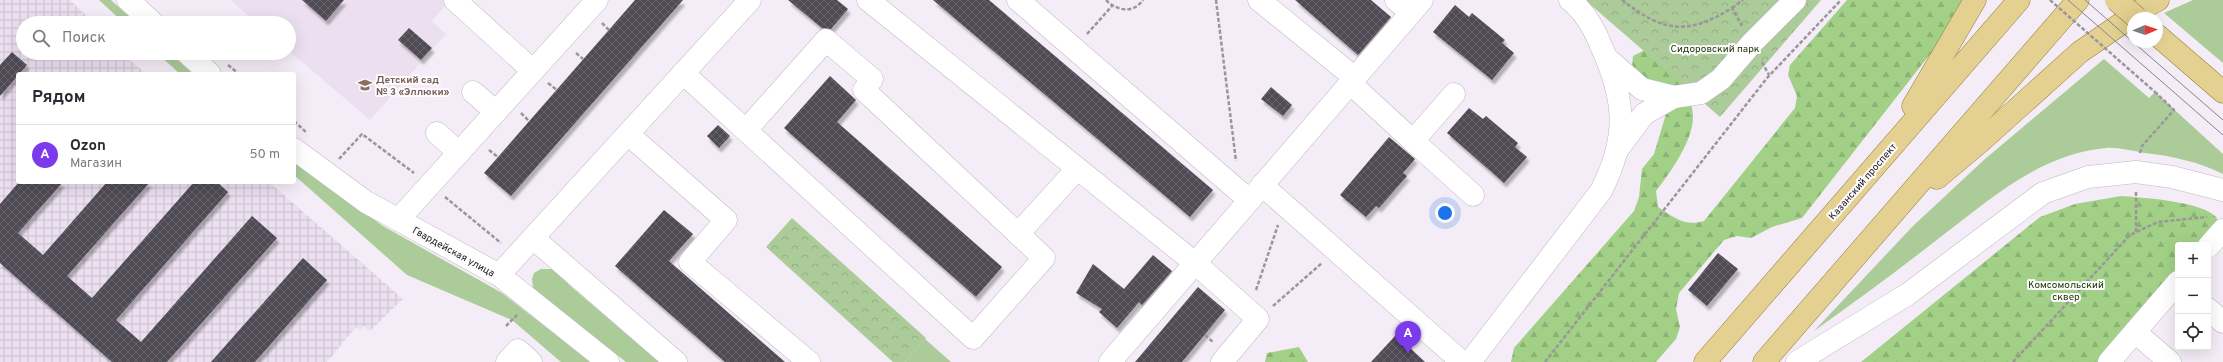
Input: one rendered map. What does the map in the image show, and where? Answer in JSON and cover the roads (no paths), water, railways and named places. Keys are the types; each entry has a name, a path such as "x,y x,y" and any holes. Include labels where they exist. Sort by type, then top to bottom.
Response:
{"main road":[{"path":"1887,151 1975,0"},
{"name":"Казанский проспект","path":"1705,362 2019,0"},
{"path":"1764,362 2078,0"},
{"path":"2116,0 2130,12"},
{"path":"1888,219 1980,142 2080,52 2158,0"},
{"path":"2163,40 2223,92"}],"street":[{"path":"128,0 145,16"},
{"path":"455,0 533,71"},
{"path":"398,220 597,0"},
{"path":"500,275 750,0"},
{"path":"1018,0 1073,48 1250,192 1284,205 1462,362"},
{"path":"1259,0 1353,81 1412,141 1473,195"},
{"path":"1470,362 1601,191 1612,167 1617,150 1621,118 1621,102 1607,59 1588,20 1570,0"},
{"path":"1617,150 1644,114 1674,97 1702,93 1721,79 1752,43 1795,0"},
{"path":"878,3 1077,169 1195,264 1254,315 1222,362"},
{"path":"1110,362 1195,264 1250,192 1353,81 1410,4"},
{"path":"684,73 746,130 973,338 1044,258 864,90 872,79 826,40 746,130"},
{"path":"1607,59 1642,89 1674,97"},
{"path":"195,60 208,72"},
{"path":"473,92 496,112"},
{"path":"1412,141 1454,94"},
{"path":"437,133 459,152"},
{"path":"628,134 726,220 690,262 809,362"},
{"name":"Гвардейская улица","path":"296,150 366,202 500,275 608,362"},
{"path":"1018,234 1077,169"},
{"path":"1797,362 1908,294 2043,193 2088,177 2136,172 2172,176 2223,190"},
{"path":"2210,242 2219,223"},
{"path":"534,238 676,362"},
{"path":"2108,362 2175,285"},
{"path":"2211,312 2223,322"},
{"path":"2135,332 2170,362"}],"tram line":[{"path":"2068,0 2223,135"},
{"path":"2085,0 2127,37"},
{"path":"2140,48 2223,120"}],"place":[{"name":"Детский сад № 3 «Эллюки»","path":"365,85"},
{"name":"Ozon","path":"1408,354"}],"park label":[{"name":"Сидоровский парк","path":"1715,48"},
{"name":"Комсомольский сквер","path":"2066,290"}]}
